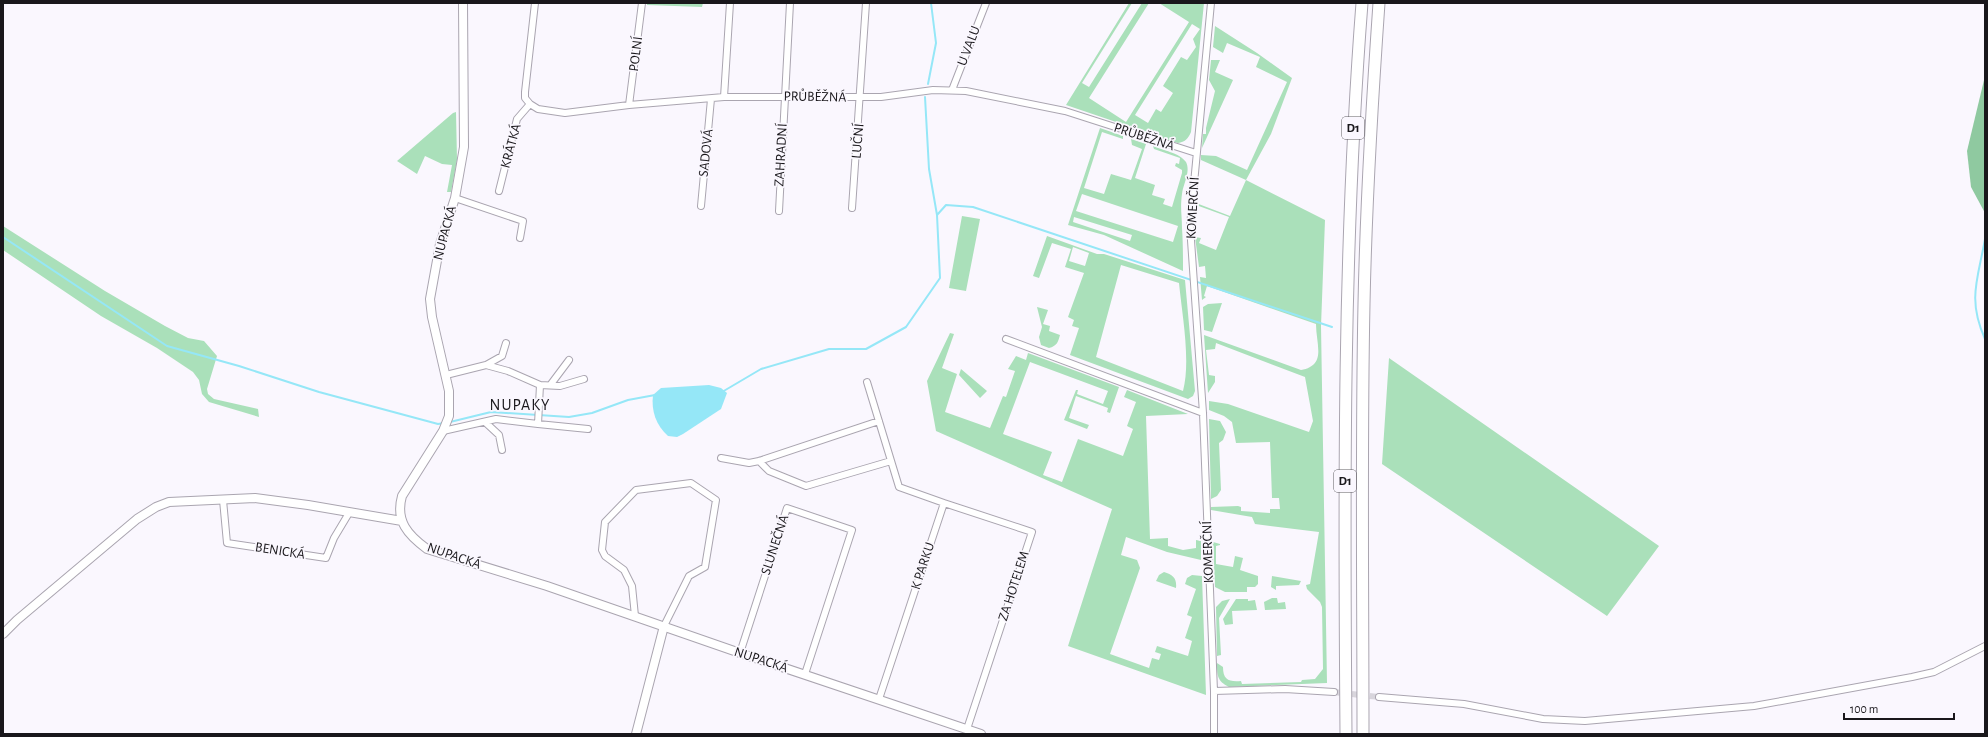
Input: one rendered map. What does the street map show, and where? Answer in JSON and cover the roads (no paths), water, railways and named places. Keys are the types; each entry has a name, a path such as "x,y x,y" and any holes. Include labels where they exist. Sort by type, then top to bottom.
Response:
{"highway":[{"name":"D1","path":"1346,734 1346,312 1351,162 1362,3"},
{"name":"D1","path":"1363,734 1362,490 1364,304 1369,157 1379,3"}],"street":[{"name":"NUPACKÁ","path":"463,3 464,147 455,198 440,244 430,300 432,317 449,391 449,416 444,429 402,496 399,505 402,522 412,538 427,549 635,616 740,654 805,674 981,734"},
{"path":"530,104 525,98 525,92 535,3"},
{"name":"POLNÍ","path":"629,105 642,3"},
{"path":"724,97 730,3"},
{"name":"ZAHRADNÍ","path":"779,211 790,3"},
{"name":"LUČNÍ","path":"852,208 861,98 863,32 866,3"},
{"name":"U VALU","path":"952,90 986,3"},
{"name":"KOMERČNÍ","path":"1211,3 1191,212 1191,245 1203,412 1214,692 1214,734"},
{"name":"PRŮBĚŽNÁ","path":"530,104 538,110 565,113 629,105 724,97 784,96 881,98 933,90 952,90 1054,108 1196,153"},
{"name":"SADOVÁ","path":"701,206 712,99"},
{"name":"KRÁTKÁ","path":"499,191 517,119 530,104"},
{"path":"455,198 522,221 520,238"},
{"path":"1006,339 1203,412"},
{"path":"446,376 486,365 502,356 506,343"},
{"path":"551,384 569,360"},
{"path":"486,365 508,371 540,385 551,384 560,386 584,379"},
{"path":"867,382 899,488 944,503"},
{"path":"538,422 540,385"},
{"path":"444,429 496,420 538,422 588,429"},
{"path":"721,458 749,463 759,461 879,421"},
{"path":"485,422 499,435 502,450"},
{"path":"759,461 769,471 806,486 891,462"},
{"path":"635,616 632,586 624,570 605,556 602,550 605,522 636,490 691,483 716,500 705,567 689,576 664,626 636,734"},
{"path":"3,634 17,620 138,519 156,507 169,502 255,498 308,505 402,522"},
{"name":"BENICKÁ","path":"222,500 227,543 326,558 334,538 349,513"},
{"name":"K PARKU","path":"879,699 944,503"},
{"name":"ZA HOTELEM","path":"944,503 1032,532 968,729"},
{"name":"SLUNEČNÁ","path":"740,654 787,508 852,530 805,674"},
{"path":"1379,697 1464,704 1543,719 1568,721 1708,711 1754,706 1934,672 1985,646"},
{"path":"1214,692 1285,689 1334,692"}],"water":[{"path":"709,385 721,388 727,393 721,409 683,434 677,437 668,436 660,427 655,417 653,395 661,388"}],"waterway":[{"path":"928,84 936,43 931,3"},
{"path":"925,97 929,169 937,215"},
{"path":"722,392 761,369 829,349 866,349 906,327 940,278 937,215 946,205 973,207 1332,327"},
{"path":"3,237 167,346 239,366 319,392 438,424 444,423"},
{"path":"1985,239 1977,278 1975,300 1976,312 1985,339"},
{"path":"450,422 491,412 569,417 592,413 628,400 655,395"}],"tunnel":[{"path":"1334,692 1379,697"}],"district":[{"name":"NUPAKY","path":"520,405"}]}
